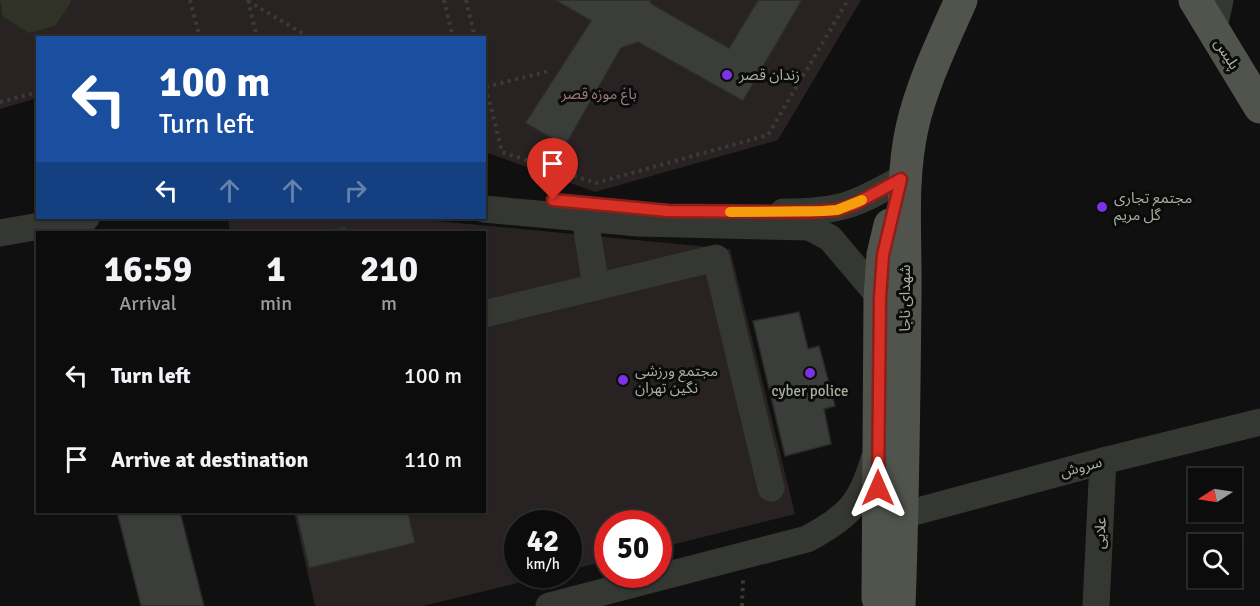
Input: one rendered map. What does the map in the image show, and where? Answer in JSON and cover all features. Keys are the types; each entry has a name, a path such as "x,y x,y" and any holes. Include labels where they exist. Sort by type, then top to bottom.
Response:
{"main road":[{"name":"شهدای ناجا","path":"899,606 903,515 904,165 920,103 961,0"},
{"name":"پلیس","path":"1195,0 1260,107"},
{"path":"878,606 880,297 883,255 904,165"}],"street":[{"path":"1213,32 1220,0"},
{"path":"486,192 668,211 810,212 837,210 855,204 904,165"},
{"path":"486,209 638,223 809,227 830,238 880,297"},
{"path":"0,218 36,210"},
{"path":"585,218 596,286"},
{"path":"0,233 80,219"},
{"path":"486,314 716,258 771,488"},
{"name":"سروش","path":"903,515 1103,461 1260,422"},
{"path":"555,605 807,539 832,526 854,506 866,486 879,441"},
{"name":"علایی","path":"1096,606 1103,461"}],"path":[{"path":"190,0 199,36"},
{"path":"444,0 453,36"},
{"path":"466,0 475,36"},
{"path":"486,92 502,152 596,183 768,135 849,0"},
{"path":"248,1 257,36"},
{"path":"248,1 307,36"},
{"path":"486,88 549,71"},
{"path":"0,102 36,93"}],"green space":[{"name":"باغ موزه قصر","path":"0,0 861,0 778,140 595,192 486,152 486,36 36,36 36,98 0,109"},
{"name":"مجتمع ورزشی نگین تهران","path":"240,219 416,219 730,249 795,514 672,545 672,510 594,510 594,564 582,567 582,510 504,510 504,586 423,606 315,606 294,513 486,513 486,231 230,231 228,220"}],"shaded area":[{"path":"0,0 71,0 71,2 55,26 29,33 3,17"}],"building":[{"name":"زندان قصر","path":"555,0 651,0 650,3 729,48 758,0 802,0 743,101 638,42 621,48 565,146 525,123 591,21"},
{"path":"346,227 347,231 326,231"},
{"path":"799,312 808,349 819,346 835,406 824,409 831,444 785,456 753,321"},
{"path":"117,513 180,513 204,606 141,606"},
{"path":"296,513 408,513 415,543 309,568"}],"slow traffic":[{"path":"730,212 837,210 862,200"}],"place":[{"name":"زندان قصر","path":"727,75"},
{"name":"مجتمع تجاری گل مریم","path":"1102,207"},
{"name":"cyber police","path":"810,373"},
{"name":"مجتمع ورزشی نگین تهران","path":"623,380"}],"route":[{"path":"553,200 668,211 810,212 837,210 855,204 901,179 883,255 880,297 878,488"}]}
